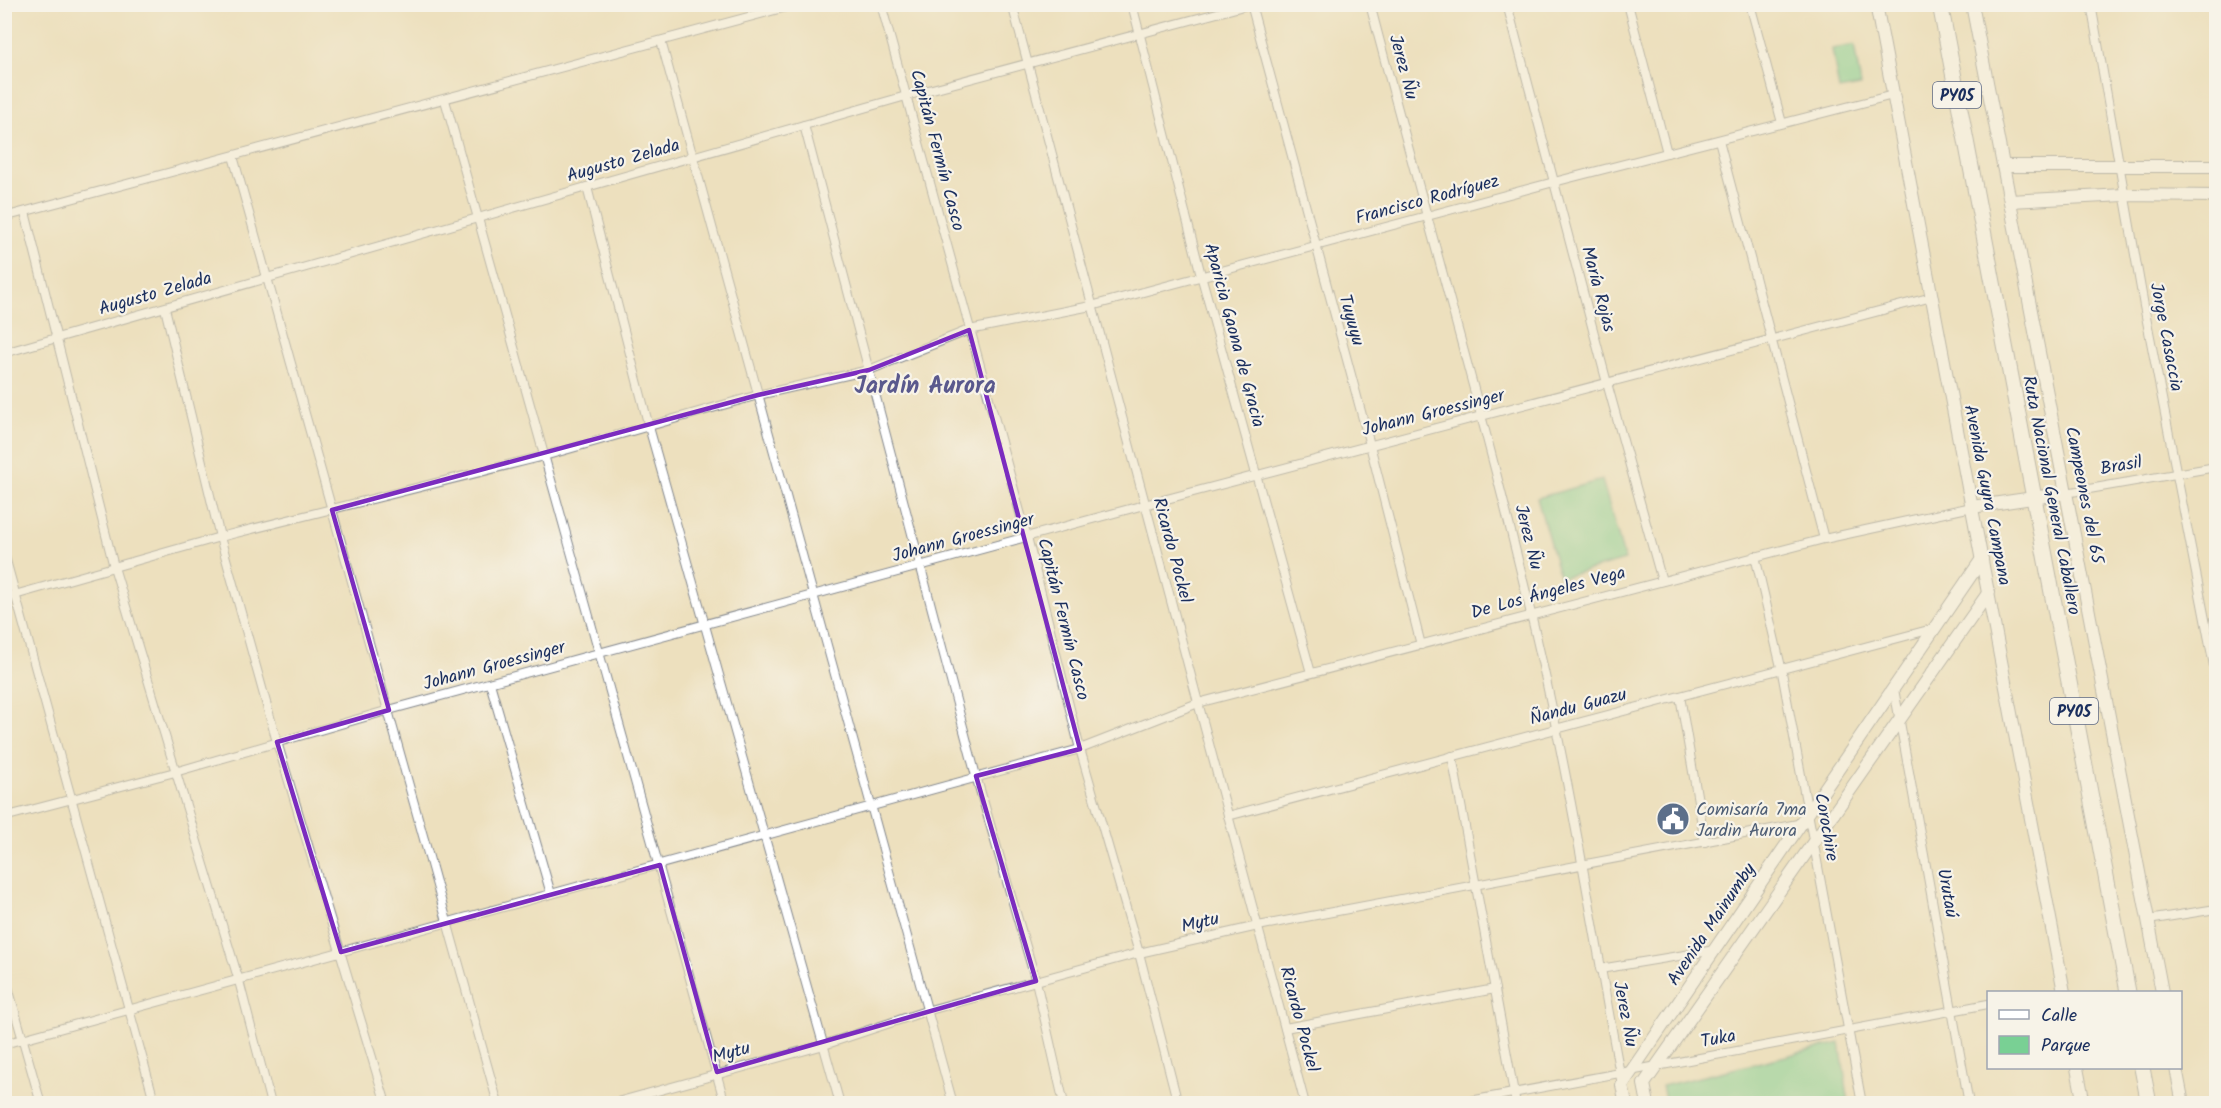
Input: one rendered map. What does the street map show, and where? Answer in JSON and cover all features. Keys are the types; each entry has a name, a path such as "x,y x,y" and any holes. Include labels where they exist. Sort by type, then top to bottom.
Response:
{"highway":[{"name":"Ruta Nacional General Caballero","path":"1940,4 2128,991"},
{"path":"2142,1069 2149,1104"}],"street":[{"path":"4,217 797,4"},
{"name":"Capitán Fermín Casco","path":"881,4 1027,537 1080,749 1139,953 1178,1104"},
{"name":"Ricardo Pockel","path":"1012,4 1305,1104"},
{"name":"Aparicia Gaona de Gracia","path":"1132,4 1201,275 1311,673"},
{"name":"Jerez Ñu","path":"1370,4 1425,216 1482,417 1532,615 1556,729 1600,969 1625,1076"},
{"name":"María Rojas","path":"1508,4 1606,383 1662,581"},
{"path":"1628,4 1667,153"},
{"path":"1750,4 1782,123"},
{"name":"Avenida Guyra Campana","path":"1876,4 2063,991"},
{"name":"Campeones del 65","path":"1972,4 2162,991"},
{"name":"Jorge Casaccia","path":"2091,4 2124,195 2217,676"},
{"name":"Augusto Zelada","path":"4,353 906,96 1251,5"},
{"name":"Tuyuyu","path":"1251,5 1370,446 1420,645"},
{"path":"661,41 953,1104"},
{"name":"Francisco Rodríguez","path":"4,598 220,537 544,456 758,395 868,370 969,330 1091,306 1554,182 1893,96"},
{"path":"445,100 725,1104"},
{"path":"804,125 976,776 1036,981 1064,1104"},
{"path":"1719,140 1824,538"},
{"path":"233,156 498,1104"},
{"path":"2003,166 2217,166"},
{"path":"587,187 650,427 840,1104"},
{"path":"2010,201 2124,195 2217,196"},
{"path":"25,212 114,567 239,981 271,1104"},
{"name":"Johann Groessinger","path":"4,816 175,772 389,710 1255,475 1932,297"},
{"path":"165,308 220,537 277,742 386,1104"},
{"name":"Brasil","path":"2032,496 2066,493 2217,467"},
{"name":"De Los Ángeles Vega","path":"4,1044 1080,749 1198,703 1824,538 2032,496"},
{"path":"4,553 155,1104"},
{"name":"Corochire","path":"1755,556 1781,667 1806,820 1813,846 1862,1104"},
{"name":"Avenida Mainumby","path":"1625,1076 1806,820 1982,559"},
{"name":"Avenida Mainumby","path":"1648,1104 1644,1084 1989,592"},
{"name":"Ñandu Guazu","path":"1228,816 1781,667 1936,628"},
{"path":"490,683 551,894"},
{"name":"Urutaú","path":"1894,689 1969,1104"},
{"path":"1680,696 1706,842"},
{"path":"1452,756 1516,1104"},
{"name":"Mytu","path":"613,1103 717,1072 824,1045 926,1011 1139,953 1258,926 1706,842 1806,820"},
{"path":"2148,920 2217,909"},
{"path":"1600,969 1715,950"},
{"path":"4,974 41,1104"},
{"path":"1285,1028 1495,989"},
{"name":"Tuka","path":"1454,1104 1514,1092 1625,1076 1657,1066 1987,1004"},
{"path":"2077,1069 2084,1104"},
{"path":"2176,1069 2183,1104"},
{"path":"1625,1076 1626,1104"}],"highlighted area":[{"path":"969,330 1080,749 976,776 1036,981 717,1072 660,865 341,952 277,742 389,710 332,510 758,395 869,370"}],"green space":[{"path":"1854,45 1861,86 1839,90 1832,49"},
{"path":"1602,480 1625,560 1560,578 1537,498"},
{"path":"1840,1043 1849,1103 1666,1103 1662,1086"}],"place":[{"name":"Comisaría 7ma Jardin Aurora","path":"1673,819"}],"district":[{"name":"Jardín Aurora","path":"925,385"}]}
